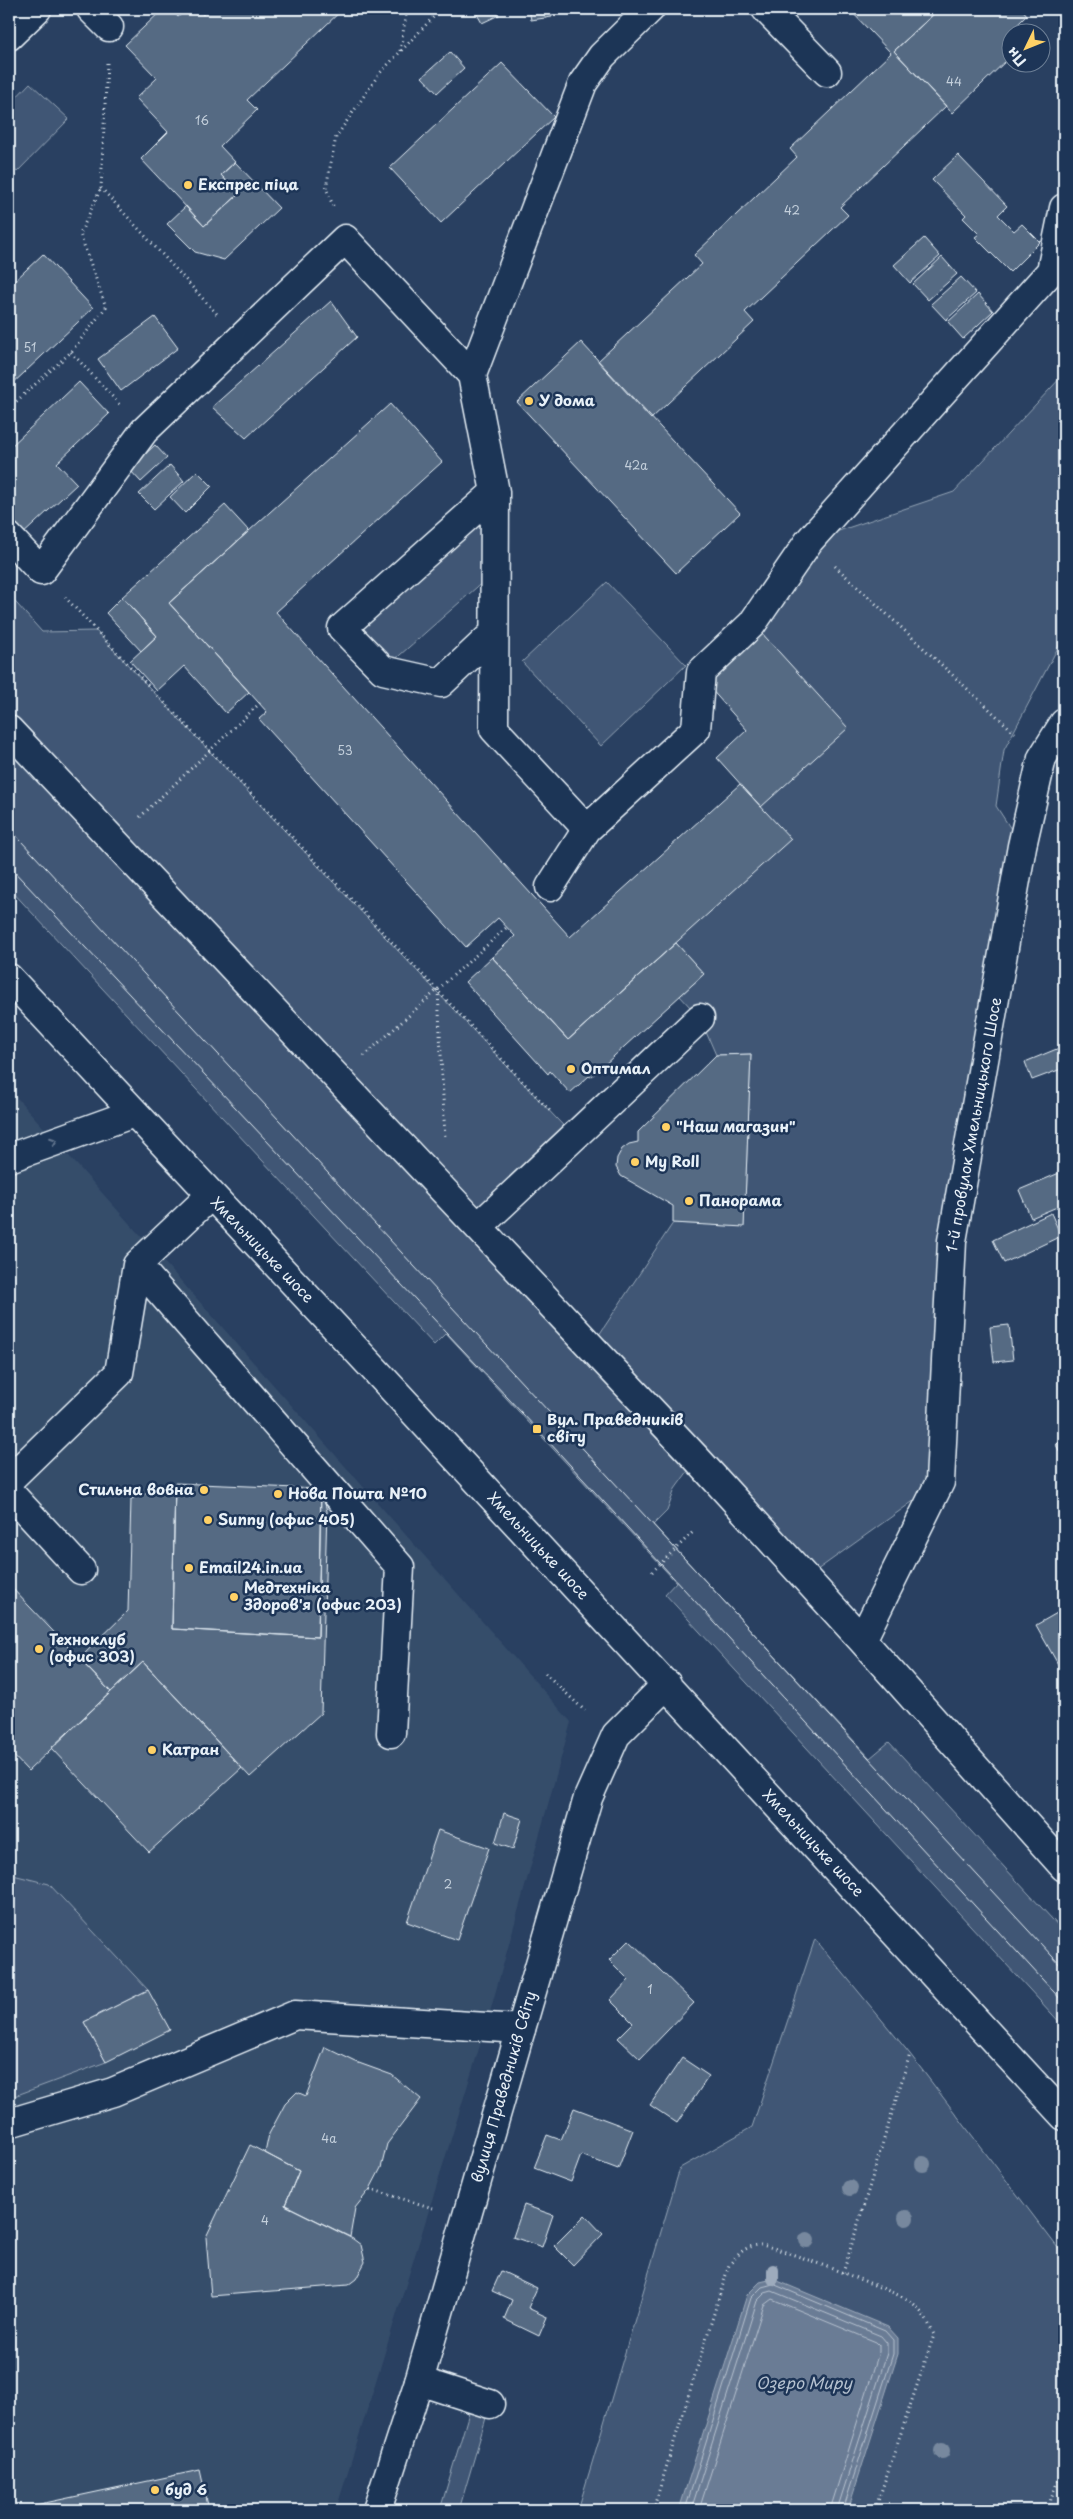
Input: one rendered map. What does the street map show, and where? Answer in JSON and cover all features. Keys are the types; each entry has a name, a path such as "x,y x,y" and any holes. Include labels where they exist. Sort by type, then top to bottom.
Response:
{"main road":[{"path":"9,36 37,9"},
{"path":"586,829 494,729 495,492 472,375 583,82 602,56 650,9"},
{"path":"766,9 827,72"},
{"path":"550,887 586,829 696,729 701,672 752,624 808,542 1051,272 1064,208"},
{"path":"9,537 41,571 144,431 345,239 472,375"},
{"path":"493,634 441,683 384,670 342,628 495,492"},
{"name":"1-й провулок Хмельницького Шосе","path":"862,1640 940,1482 952,1241 1022,846 1042,758 1064,723"},
{"path":"9,730 338,1080 448,1194 862,1640 1064,1867"},
{"name":"Хмельницьке шосе","path":"9,978 210,1196 370,1364 667,1684 1064,2116"},
{"path":"478,1227 700,1018"},
{"path":"9,1158 134,1113"},
{"path":"9,1480 119,1373 137,1265 210,1196"},
{"path":"137,1265 400,1567 391,1733"},
{"path":"9,1492 81,1570"},
{"name":"вулиця Праведників Світу","path":"376,2510 419,2381 588,1798 616,1735 667,1684"},
{"path":"9,2123 113,2092 295,2015 521,2028"},
{"path":"419,2381 490,2404"}],"path":[{"path":"400,52 407,9"},
{"path":"345,239 326,188 336,137 379,74 441,9"},
{"path":"9,408 71,352 106,307 80,234 101,188 100,18"},
{"path":"101,188 241,340"},
{"path":"71,352 144,431"},
{"path":"808,542 1042,758"},
{"path":"41,571 210,753 438,990 574,1137"},
{"path":"113,842 210,753 260,704"},
{"path":"338,1080 506,928"},
{"path":"438,990 448,1194"},
{"path":"652,1572 694,1531"},
{"path":"544,1673 585,1711"},
{"path":"843,2274 910,2054"},
{"path":"370,2189 434,2208"},
{"path":"653,2510 729,2265 744,2248 762,2245 843,2274 910,2301 927,2318 934,2335 875,2510"},
{"path":"1049,2510 1051,2498 1064,2464"}],"shaded area":[{"path":"30,83 69,119 17,172 9,164 9,105"},
{"path":"1064,374 1064,636 1004,750 996,806 1022,846 952,1241 940,1482 806,1578 696,1460 675,1489 667,1511 653,1525 870,1758 889,1742 1064,1932 1064,2027 665,1594 676,1582 446,1333 434,1345 9,888 9,595 42,632 96,631 574,1137 478,1227 591,1347 673,1223 744,1226 751,1054 716,1055 700,1018 680,996 704,974 676,943 761,807 759,630 809,541 954,492"},
{"path":"495,492 494,572 383,670 342,628"},
{"path":"607,582 686,665 601,746 522,662"},
{"path":"9,1089 571,1722 486,2026 336,2510 9,2510"},
{"path":"9,1874 49,1884 148,1990 84,2022 106,2062 9,2098"},
{"path":"815,1939 910,2054 1064,2256 1064,2510 578,2510 680,2168 752,2127"},
{"path":"471,2406 488,2411 459,2510 440,2510"}],"water":[{"name":"Озеро Миру","path":"773,2279 888,2327 898,2338 898,2354 848,2510 679,2510 747,2295 760,2282"}],"building":[{"path":"163,9 170,9 178,17 187,9 197,9 203,15 209,9 343,9 247,100 257,110 220,146 235,162 221,175 239,194 204,226 141,159 168,132 136,98 157,78 125,45"},
{"path":"474,9 496,9 499,15 482,23"},
{"path":"529,9 551,9 552,17 531,20"},
{"path":"849,9 939,9 894,51 946,106 840,207 848,215 745,312 754,322 651,419 598,361 702,264 694,255 797,157 790,149 891,53"},
{"path":"939,9 1022,9 1027,15 1020,22 1000,22 1000,67 952,113 894,51"},
{"path":"450,52 464,68 437,93 422,77"},
{"path":"502,63 554,117 441,223 390,168"},
{"path":"958,155 1007,206 998,215 1014,231 1022,224 1040,242 1010,272 975,237 979,234 963,218 966,215 932,180"},
{"path":"235,162 279,208 224,260 195,252 167,224 186,206 204,226 239,194 221,175"},
{"path":"924,238 940,256 910,283 894,265"},
{"path":"43,254 93,308 9,387 9,286"},
{"path":"942,257 957,274 928,300 913,284"},
{"path":"961,277 976,293 946,320 931,304"},
{"path":"978,294 993,311 963,339 948,322"},
{"path":"331,301 357,337 246,438 212,407"},
{"path":"155,317 178,348 121,391 98,359"},
{"path":"581,342 740,513 676,573 517,402"},
{"path":"79,382 109,414 57,463 77,484 20,537 9,525 9,448"},
{"path":"390,404 442,462 276,612 570,937 740,784 791,839 568,1040 492,957 515,936 498,918 466,947 259,719 267,712 169,603"},
{"path":"155,445 167,458 141,482 129,469"},
{"path":"170,465 184,481 154,509 139,494"},
{"path":"197,471 212,486 185,513 170,497"},
{"path":"225,505 249,531 169,603 249,692 226,713 184,666 157,691 130,661 157,636 122,597"},
{"path":"122,597 157,636 141,651 106,613"},
{"path":"759,630 848,728 761,807 717,758 747,730 703,680"},
{"path":"676,943 704,974 591,1077 589,1076 570,1093 550,1071 548,1074 465,982 492,957 568,1040"},
{"path":"1064,1046 1064,1068 1032,1080 1025,1062"},
{"path":"751,1054 744,1227 673,1223 673,1206 621,1176 616,1167 617,1158 622,1149 629,1144 638,1142 638,1132 716,1055"},
{"path":"1064,1171 1064,1204 1031,1218 1019,1190"},
{"path":"1051,1213 1061,1236 1004,1263 993,1240"},
{"path":"1009,1325 1013,1360 994,1362 990,1327"},
{"path":"1064,1437 1064,1459 1056,1445"},
{"path":"175,1483 172,1629 318,1637 321,1489 327,1511 321,1713 250,1777 143,1662 111,1692 79,1659 128,1611 131,1499"},
{"path":"175,1483 321,1489 318,1637 172,1629"},
{"path":"9,1585 111,1692 28,1771 9,1751"},
{"path":"1064,1609 1064,1675 1036,1625"},
{"path":"143,1662 242,1768 149,1852 51,1748"},
{"path":"504,1813 522,1819 513,1849 495,1843"},
{"path":"438,1830 489,1848 457,1940 407,1922"},
{"path":"629,1940 694,2003 640,2059 618,2038 633,2023 610,2000 629,1980 609,1960"},
{"path":"148,1990 170,2030 106,2062 84,2022"},
{"path":"325,2047 356,2062 392,2075 421,2099 387,2144 381,2168 370,2189 355,2208 350,2237 285,2205 299,2171 265,2153 269,2134 285,2104 297,2092 306,2096"},
{"path":"682,2058 709,2076 677,2123 650,2105"},
{"path":"574,2108 633,2130 618,2169 581,2155 571,2182 534,2168 547,2135 561,2140"},
{"path":"250,2145 299,2171 285,2205 353,2239 361,2245 365,2262 356,2279 348,2285 211,2296 206,2237"},
{"path":"524,2205 553,2215 542,2247 513,2237"},
{"path":"585,2215 603,2234 573,2265 554,2246"},
{"path":"501,2271 537,2288 528,2308 547,2317 539,2336 504,2319 512,2300 492,2291"},
{"name":"буд 6","path":"200,2470 209,2510 12,2510"}],"waterway":[{"path":"773,2270 773,2279"}],"tram line":[{"path":"9,828 1064,1969"},
{"path":"9,866 537,1429 1064,2003"}],"place":[{"name":"Експрес піца","path":"188,185"},
{"name":"У дома","path":"529,401"},
{"name":"Оптимал","path":"571,1069"},
{"name":"\"Наш магазин\"","path":"666,1127"},
{"name":"My Roll","path":"635,1162"},
{"name":"Панорама","path":"689,1201"},
{"name":"Вул. Праведників світу","path":"537,1429"},
{"name":"Стильна вовна","path":"204,1490"},
{"name":"Нова Пошта №10","path":"278,1494"},
{"name":"Sunny (офис 405)","path":"208,1520"},
{"name":"Email24.in.ua","path":"189,1568"},
{"name":"Медтехніка Здоров'я (офис 203)","path":"234,1597"},
{"name":"Техноклуб (офис 303)","path":"39,1649"},
{"name":"Катран","path":"152,1750"},
{"name":"буд 6","path":"155,2490"}]}
